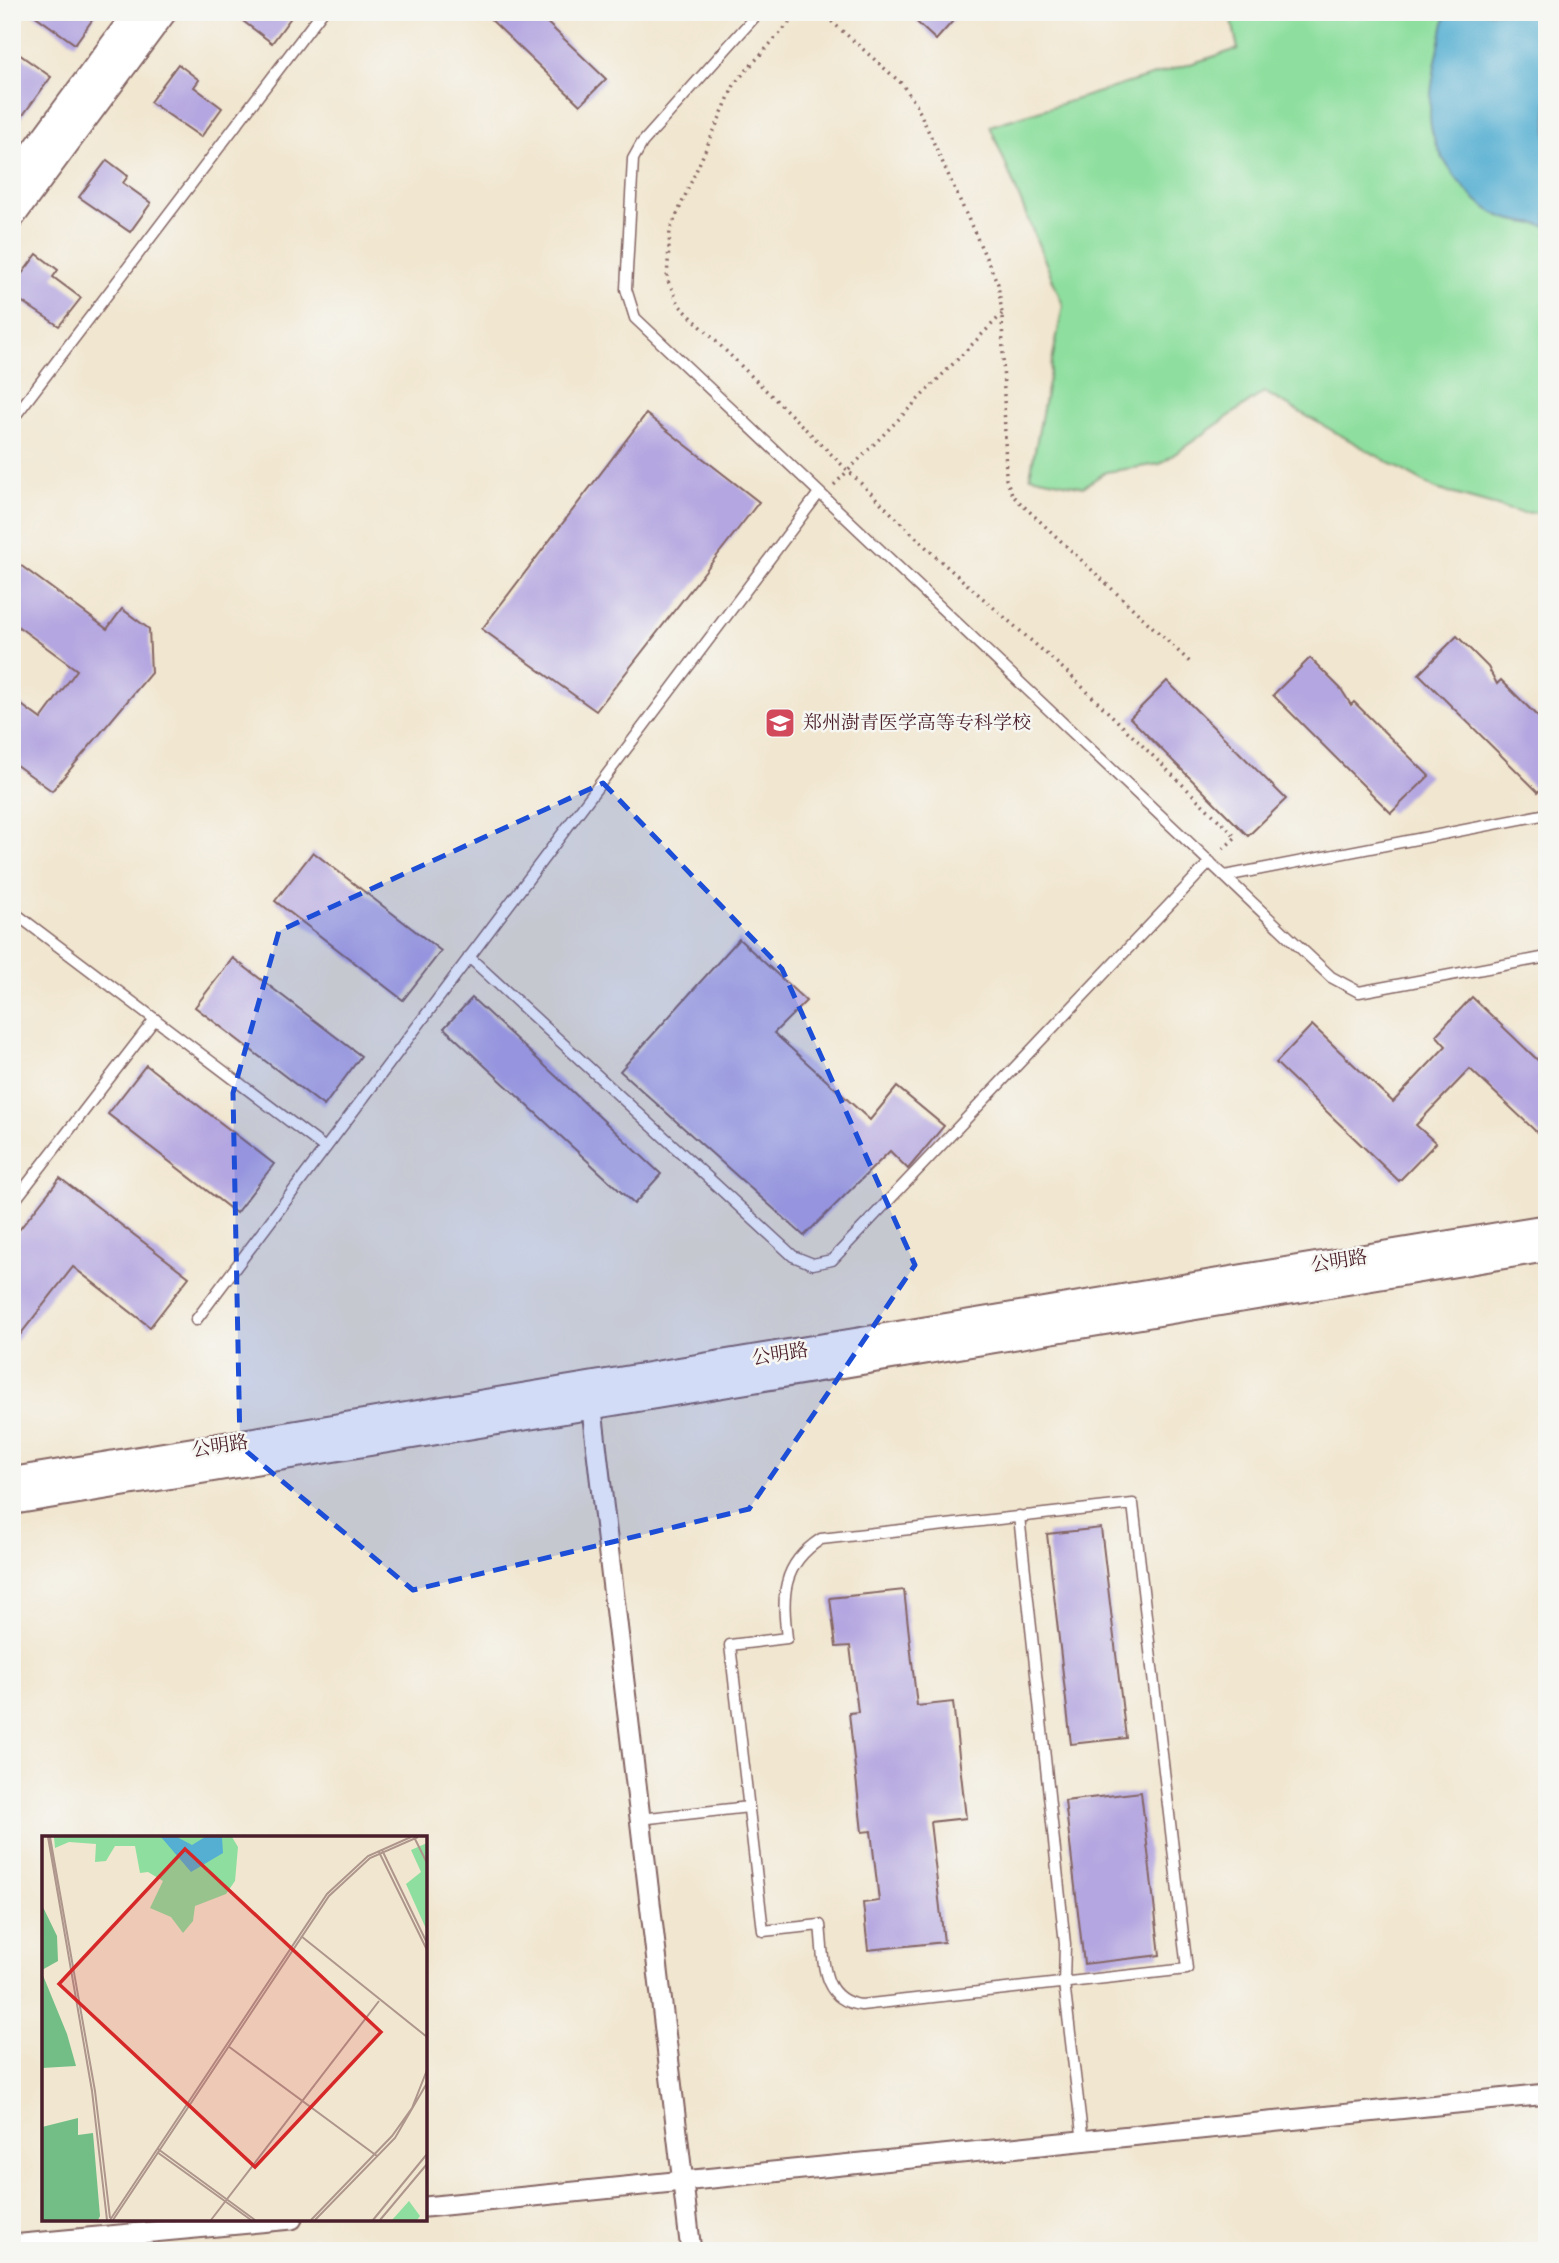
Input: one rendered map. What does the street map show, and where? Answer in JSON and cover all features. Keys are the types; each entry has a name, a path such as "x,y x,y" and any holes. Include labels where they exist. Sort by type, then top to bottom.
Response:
{"street":[{"path":"12,181 137,12"},
{"path":"12,218 164,12"},
{"name":"公明路","path":"12,1502 590,1396 1547,1227"},
{"name":"公明路","path":"12,1480 590,1396 1547,1249"},
{"path":"590,1396 691,2251"},
{"path":"427,2207 1547,2094"},
{"path":"12,2245 270,2221"}],"lane":[{"path":"12,420 322,12"},
{"path":"759,12 642,143 633,159 626,289 635,318 1331,977 1359,992 1547,957"},
{"path":"196,1320 821,494"},
{"path":"1225,876 1547,814"},
{"path":"469,957 793,1255 813,1264 821,1263 832,1260 1210,862"},
{"path":"12,911 326,1148"},
{"path":"12,1204 155,1019"},
{"path":"1133,1504 1187,1969 860,2005 843,2000 826,1981 820,1925 763,1931 730,1644 787,1638 782,1601 791,1572 808,1548 821,1539 1019,1517 1133,1504"},
{"path":"1019,1517 1065,1944 1064,1983 1083,2142"},
{"path":"640,1819 749,1807"}],"path":[{"path":"799,12 734,83 670,230 667,279 680,306 936,557 1068,673 1236,837 1210,862"},
{"path":"821,12 901,83 916,104 998,284 1002,314 1006,479 1013,496 1192,664"},
{"path":"821,494 848,471 1002,314"}],"highlighted area":[{"path":"603,783 782,969 915,1265 749,1509 413,1590 240,1446 233,1093 279,931"}],"green space":[{"path":"1230,12 1547,12 1547,512 1522,513 1436,489 1264,392 1160,464 1106,472 1083,487 1030,476 1063,305 990,126 1238,49"}],"water":[{"path":"1446,12 1547,12 1547,226 1511,220 1487,209 1463,187 1443,158 1431,127 1430,101"}],"building":[{"path":"30,12 98,12 75,44"},
{"path":"231,12 295,12 272,43"},
{"path":"483,12 536,12 606,79 580,105"},
{"path":"906,12 961,12 936,40"},
{"path":"12,49 51,77 12,130"},
{"path":"178,64 199,80 194,87 222,108 201,137 150,102"},
{"path":"107,160 128,176 123,183 151,203 130,232 79,197"},
{"path":"37,254 58,270 53,277 81,298 59,326 12,295 12,287"},
{"path":"646,414 759,502 596,711 482,629"},
{"path":"12,559 107,629 122,609 149,629 151,673 52,791 12,762 12,698 41,719 77,670 12,622"},
{"path":"1457,636 1488,667 1497,684 1501,680 1547,726 1547,783 1538,792 1419,674"},
{"path":"1310,658 1341,689 1351,705 1354,702 1429,776 1391,813 1273,695"},
{"path":"1167,681 1286,799 1248,836 1130,718"},
{"path":"313,852 441,951 403,1000 275,901"},
{"path":"739,939 806,1001 774,1033 870,1120 897,1087 944,1126 908,1169 890,1151 804,1236 620,1071"},
{"path":"233,958 361,1056 324,1106 195,1007"},
{"path":"1472,997 1547,1069 1547,1142 1470,1069 1416,1125 1436,1143 1399,1181 1276,1063 1312,1025 1393,1102 1446,1046 1436,1035"},
{"path":"472,998 661,1174 634,1204 444,1028"},
{"path":"146,1065 274,1164 236,1213 108,1114"},
{"path":"60,1178 189,1277 150,1327 73,1267 12,1345 12,1239"},
{"path":"1101,1528 1126,1738 1071,1744 1047,1534"},
{"path":"904,1590 917,1706 953,1702 966,1818 930,1822 944,1942 868,1950 863,1903 879,1901 871,1831 862,1832 849,1713 858,1712 850,1646 836,1647 830,1598"},
{"path":"1141,1792 1160,1955 1084,1964 1065,1801"}],"place":[{"name":"郑州澍青医学高等专科学校","path":"780,723"}]}
